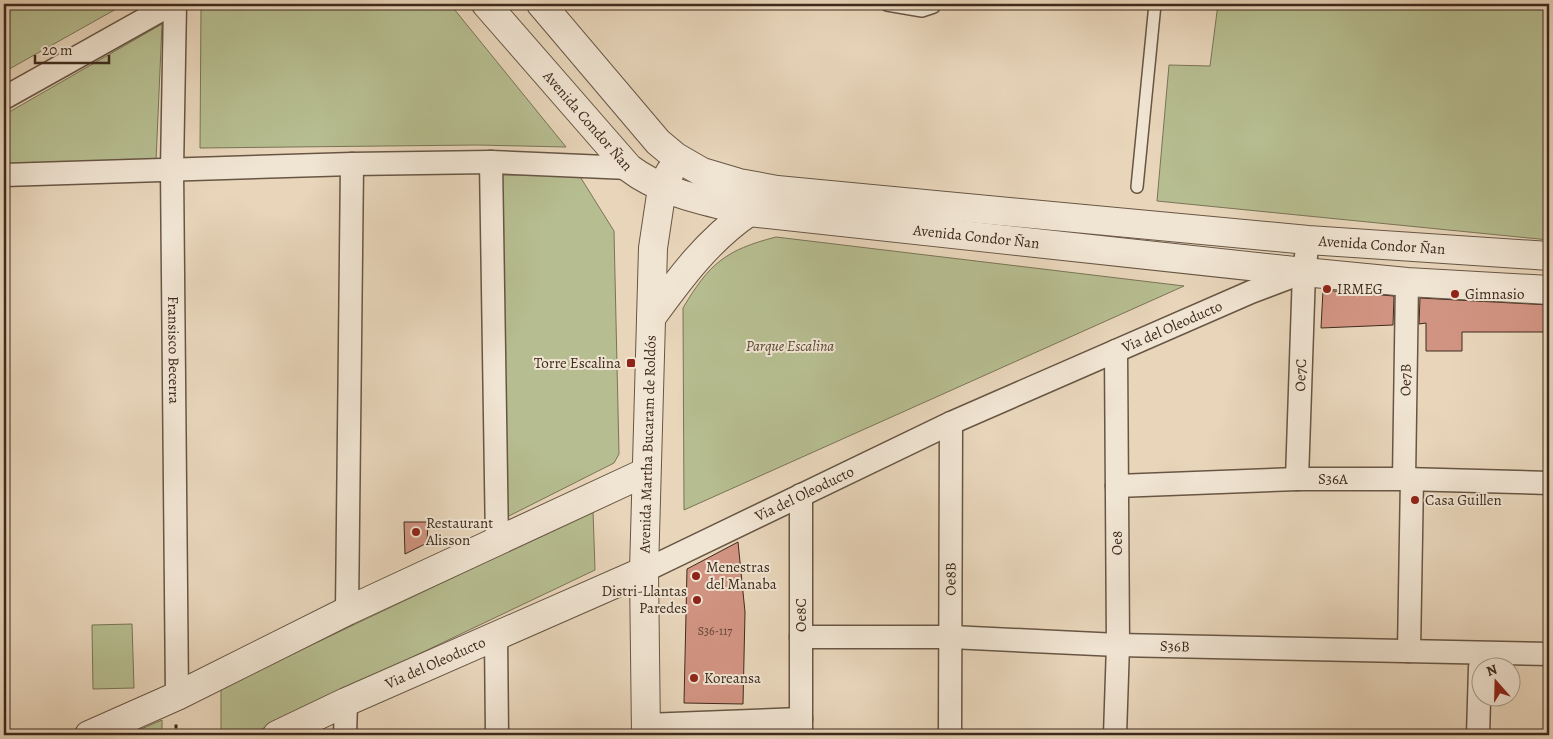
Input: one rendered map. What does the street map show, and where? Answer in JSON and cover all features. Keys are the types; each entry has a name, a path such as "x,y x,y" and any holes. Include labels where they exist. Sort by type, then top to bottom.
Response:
{"street":[{"path":"4,98 173,4"},
{"name":"Fransisco Becerra","path":"173,4 172,169 177,696"},
{"name":"Avenida Condor Ñan","path":"486,4 629,168 640,177 662,188 749,212 1304,272 1407,282 1549,290"},
{"name":"Avenida Condor Ñan","path":"541,4 658,142 676,157 702,172 739,183 777,190 1308,240 1549,256"},
{"name":"Avenida Martha Bucaram de Roldós","path":"646,730 644,571 653,248 662,188 676,157"},
{"path":"4,175 352,164 490,162 629,168"},
{"path":"490,162 497,542"},
{"path":"347,611 352,164"},
{"path":"650,318 689,266 728,226 749,212"},
{"path":"1304,272 1308,240"},
{"name":"Via del Oleoducto","path":"277,735 346,702 644,571 951,423 1251,292 1304,272"},
{"name":"Oe7C","path":"1296,479 1304,272"},
{"name":"Oe7B","path":"1407,282 1409,651"},
{"name":"Oe8","path":"1115,735 1118,646 1116,351"},
{"name":"Oe8B","path":"950,735 951,423"},
{"path":"89,735 177,696 347,611 646,472"},
{"name":"S36A","path":"1117,486 1296,479 1408,479 1549,484"},
{"name":"Oe8C","path":"801,495 801,727"},
{"path":"496,636 497,735"},
{"name":"S36B","path":"801,637 951,637 1118,646 1409,651 1470,660"},
{"name":"S36B","path":"1520,657 1549,654"},
{"path":"345,735 346,702"},
{"path":"1478,735 1479,706"},
{"path":"646,730 801,727"}],"lane":[{"path":"887,5 922,11 931,9 935,4"},
{"path":"1137,186 1155,4"}],"green space":[{"path":"4,4 125,4 4,72"},
{"path":"206,4 450,4 566,147 478,145 200,148 201,7"},
{"path":"1218,4 1549,4 1549,240 1157,201 1169,65 1210,66"},
{"path":"162,24 156,161 4,168 4,115"},
{"path":"501,175 579,175 614,231 619,454 614,463 505,518"},
{"name":"Parque Escalina","path":"776,237 1184,286 684,510 683,308 701,280 720,261 744,247"},
{"path":"593,511 595,570 249,735 221,735 221,688"},
{"path":"132,624 134,688 93,689 92,625"},
{"path":"162,720 162,735 127,735"}],"building":[{"path":"1323,290 1394,296 1393,325 1321,328"},
{"path":"1420,298 1549,305 1549,332 1462,332 1462,351 1426,351 1426,323 1419,324"},
{"name":"Restaurant Alisson","path":"404,522 428,522 427,543 405,554"},
{"path":"738,542 745,612 743,704 684,703 687,569"}],"place":[{"name":"IRMEG","path":"1327,289"},
{"name":"Gimnasio","path":"1455,294"},
{"name":"Torre Escalina","path":"631,363"},
{"name":"Casa Guillen","path":"1415,500"},
{"name":"Restaurant Alisson","path":"416,532"},
{"name":"Menestras del Manaba","path":"696,576"},
{"name":"Distri-Llantas Paredes","path":"697,600"},
{"name":"Koreansa","path":"694,678"}]}
